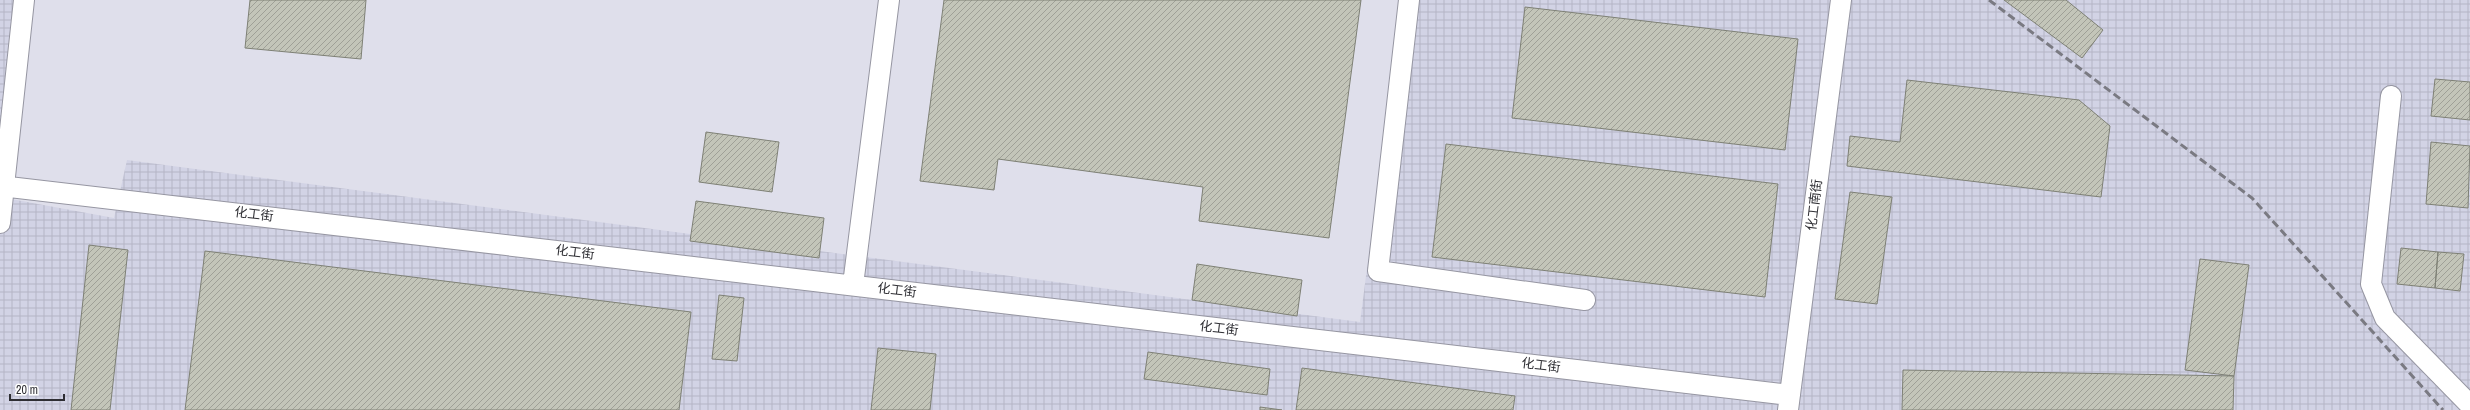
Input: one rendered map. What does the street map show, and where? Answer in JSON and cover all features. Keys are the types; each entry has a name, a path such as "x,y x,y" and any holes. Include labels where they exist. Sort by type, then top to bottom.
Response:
{"street":[{"path":"0,223 2,186 24,0"},
{"path":"853,285 889,0"},
{"path":"1409,0 1378,271 1585,300"},
{"name":"化工南街","path":"1789,402 1840,0"},
{"path":"2391,96 2371,284 2385,318 2470,406"},
{"name":"化工街","path":"2,186 853,285 1789,402"}],"shaded area":[{"path":"0,0 17,0 0,186"},
{"path":"1402,0 2470,0 2470,410 0,410 0,197 114,218 127,160 1360,322"}],"building":[{"path":"250,0 366,0 361,59 245,48"},
{"path":"944,0 1361,0 1329,238 1199,221 1203,187 998,159 994,190 920,181"},
{"path":"2004,0 2066,0 2103,30 2082,58"},
{"path":"1525,7 1798,39 1785,150 1512,118"},
{"path":"2435,79 2470,82 2470,120 2431,116"},
{"path":"1907,80 2079,100 2110,126 2101,197 1847,166 1850,136 1900,142"},
{"path":"706,132 779,142 772,192 699,182"},
{"path":"2431,142 2470,146 2468,208 2426,204"},
{"path":"1446,144 1778,184 1765,297 1432,257"},
{"path":"1850,192 1892,197 1877,304 1835,299"},
{"path":"696,201 824,218 819,258 690,241"},
{"path":"89,245 128,250 110,410 71,410"},
{"path":"2401,248 2438,252 2435,288 2397,284"},
{"path":"205,251 691,312 679,410 185,410"},
{"path":"2438,252 2464,254 2460,291 2435,288"},
{"path":"2200,259 2249,265 2234,376 2185,370"},
{"path":"1197,264 1302,280 1297,316 1192,300"},
{"path":"719,295 744,298 737,361 712,359"},
{"path":"878,348 936,354 930,410 871,410"},
{"path":"1148,352 1270,369 1267,395 1144,379"},
{"path":"1302,368 1515,396 1513,410 1296,410"},
{"path":"1903,370 2234,376 2233,410 1902,410"},
{"path":"1260,407 1282,410 1260,410"}],"railway":[{"path":"1989,0 2252,198 2443,410"}]}
